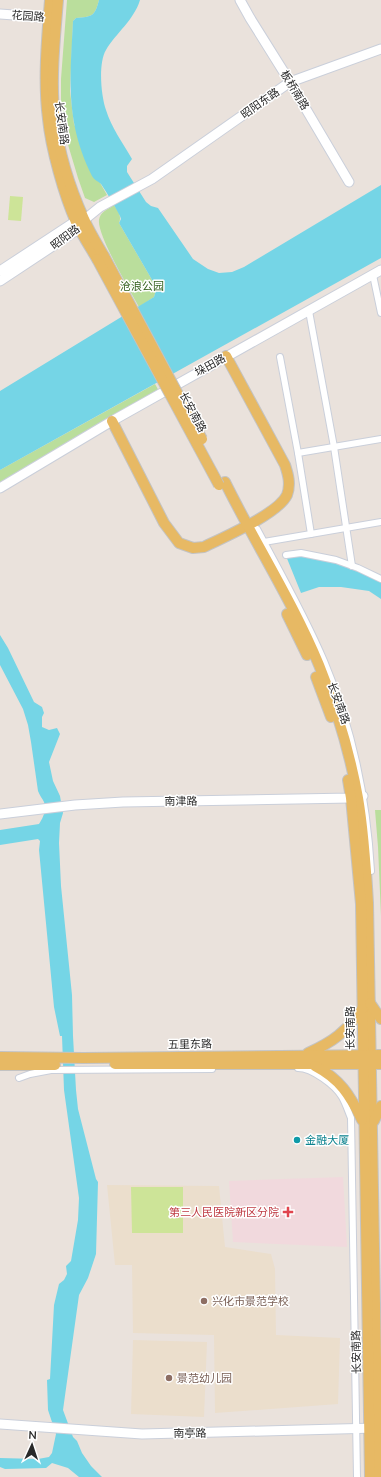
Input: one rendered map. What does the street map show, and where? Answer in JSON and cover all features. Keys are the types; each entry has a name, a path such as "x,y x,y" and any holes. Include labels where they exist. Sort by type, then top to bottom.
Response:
{"main road":[{"name":"长安南路","path":"50,0 53,18"},
{"name":"长安南路","path":"58,0 53,18 46,81 48,120 54,154 64,188 80,223 222,483 313,666 357,797 366,1006 372,1060 368,1126 378,1477"},
{"path":"112,420 164,523 179,543 193,548 204,547 271,512 282,502 287,494 289,479 285,464 226,356"},
{"path":"305,1055 325,1046 350,1026 366,1006 381,1020"},
{"name":"五里东路","path":"82,1064 305,1055 372,1060"},
{"name":"五里东路","path":"0,1057 47,1064"},
{"name":"五里东路","path":"0,1066 47,1064 313,1065 372,1060"},
{"path":"313,1065 332,1076 345,1090 368,1126 381,1106"},
{"name":"长安南路","path":"370,1477 376,1428"}],"street":[{"name":"板桥南路","path":"240,0 349,182"},
{"name":"花园路","path":"0,14 53,18"},
{"name":"昭阳东路","path":"80,223 100,207 152,179 290,82 381,49"},
{"name":"昭阳路","path":"0,272 80,223"},
{"name":"昭阳路","path":"0,281 80,223"},
{"name":"垛田路","path":"0,488 112,420 377,273"},
{"path":"377,273 381,313"},
{"path":"309,311 334,447 352,566"},
{"path":"280,357 311,534"},
{"path":"298,453 381,439"},
{"path":"264,542 381,522"},
{"path":"244,526 257,529 309,628 335,690 349,735 357,797 367,817 370,856 374,990"},
{"path":"286,556 301,553 336,560 381,579"},
{"name":"南津路","path":"0,814 75,805 130,802 357,797"},
{"path":"19,1078 30,1074 47,1064"},
{"path":"82,1064 304,1068 334,1087 342,1097 351,1118 357,1477"},
{"name":"南亭路","path":"0,1424 142,1434 376,1428"}],"shaded area":[{"name":"第三人民医院新区分院","path":"343,1177 347,1247 233,1242 229,1181"},
{"name":"兴化市景范学校","path":"107,1185 219,1186 225,1247 271,1254 275,1269 276,1335 340,1338 338,1404 215,1413 214,1335 133,1333 132,1265 115,1265"},
{"name":"景范幼儿园","path":"133,1340 207,1342 204,1417 131,1414"}],"green space":[{"path":"67,0 99,0 92,15 76,18 73,21 70,91 74,124 99,181 107,195 94,202 85,198 78,178 66,138 61,104 61,79"},
{"path":"10,196 23,197 21,221 8,220"},
{"name":"沧浪公园","path":"114,205 120,216 119,223 155,285 156,290 154,297 139,307 108,250 100,227 99,220 101,215"},
{"path":"155,384 160,393 0,483 0,470"},
{"path":"375,810 381,810 381,916 378,847"},
{"path":"131,1187 183,1187 183,1233 132,1233"}],"water":[{"path":"99,0 140,0 134,14 110,44 103,56 101,80 104,104 111,123 132,159 127,166 127,172 146,202 151,206 158,208 193,259 208,269 219,273 232,272 244,267 381,185 381,258 0,470 0,391 154,297 156,290 155,285 119,223 121,219 120,216 101,184 92,176 83,156 73,119 71,100 71,62 73,21 76,18 92,15"},
{"path":"301,553 336,560 381,579 381,599 369,591 341,587 319,587 301,593 286,556"},
{"path":"0,635 8,648 34,702 42,707 44,713 42,717 42,727 49,730 57,728 60,734 49,762 53,781 60,796 63,813 60,823 59,843 61,886 72,995 76,1090 78,1109 98,1182 96,1254 88,1278 79,1295 63,1410 73,1437 77,1441 82,1453 91,1466 102,1477 79,1477 68,1468 52,1463 46,1468 5,1469 0,1467 0,1458 38,1459 49,1457 52,1453 56,1434 48,1410 47,1380 50,1379 54,1305 59,1284 64,1280 67,1274 66,1266 71,1261 78,1220 79,1198 64,1090 62,1036 60,1036 54,1007 39,850 40,841 38,839 0,845 0,830 39,824 43,817 45,808 44,802 38,791 28,725 23,709 0,665"}],"place":[{"name":"金融大厦","path":"297,1140"},
{"name":"第三人民医院新区分院","path":"288,1212"},
{"name":"兴化市景范学校","path":"204,1301"},
{"name":"景范幼儿园","path":"169,1378"}]}
